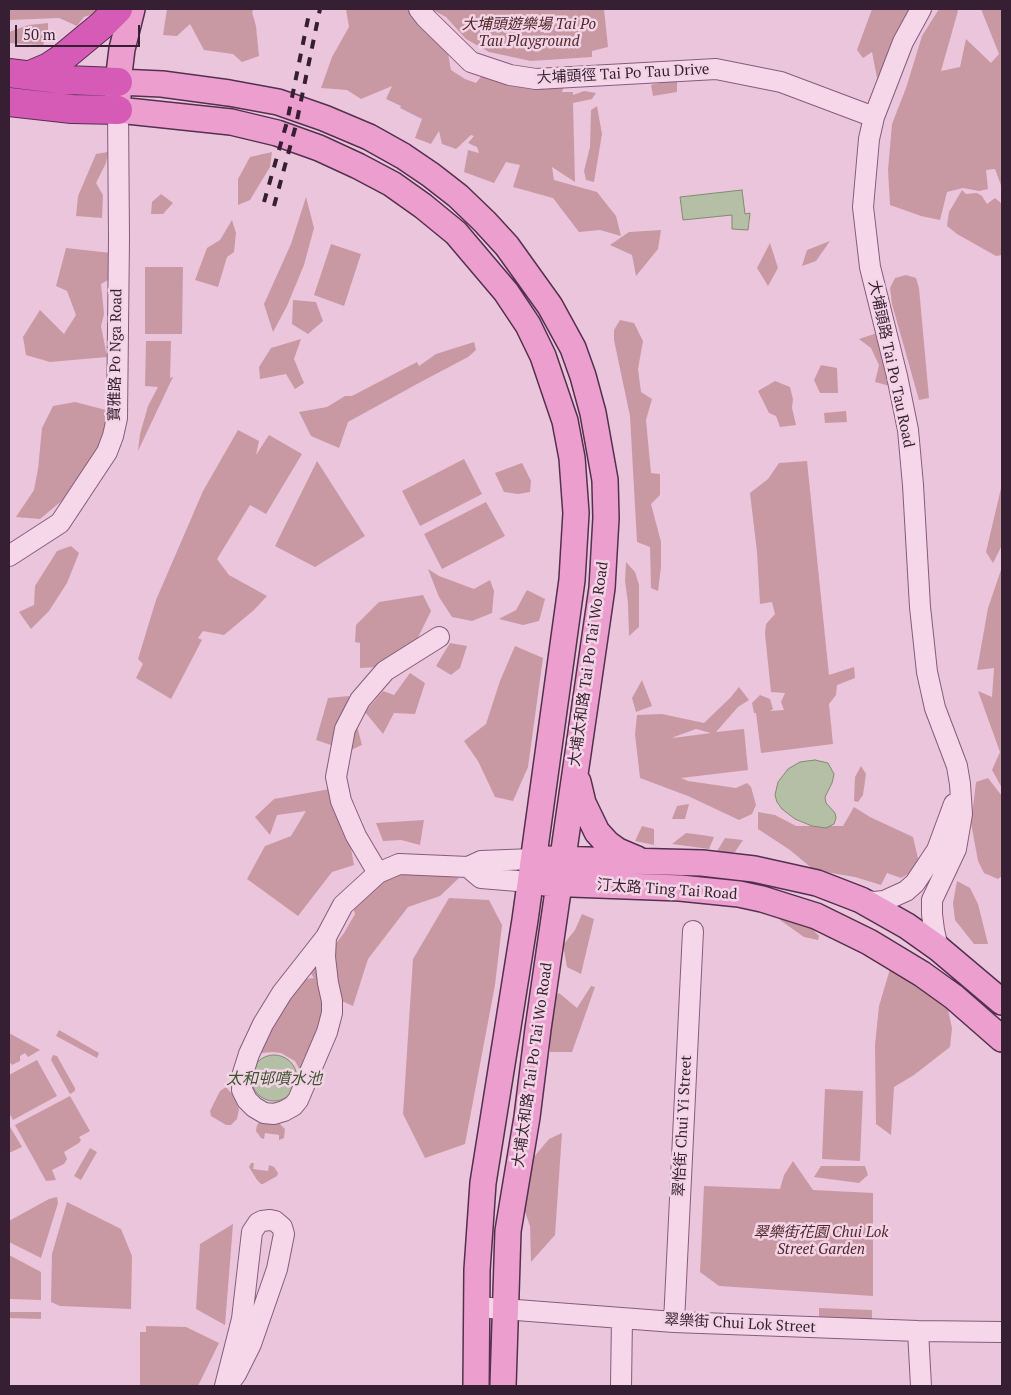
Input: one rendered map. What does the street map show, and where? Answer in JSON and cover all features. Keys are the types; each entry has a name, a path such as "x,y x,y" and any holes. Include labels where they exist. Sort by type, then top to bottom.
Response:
{"highway":[{"path":"19,74 50,67 102,25 118,9"},
{"path":"19,74 66,80 118,82"},
{"path":"9,102 72,109 118,110"}],"main road":[{"path":"118,110 118,82 122,49 132,9"},
{"name":"大埔太和路 Tai Po Tai Wo Road","path":"118,82 162,84 278,102 324,118 369,137 403,156 431,175 485,222 529,275 550,306 572,348 594,413 605,480 606,518 602,588 575,767 564,859 538,1029 527,1117 508,1231 503,1386"},
{"name":"大埔太和路 Tai Po Tai Wo Road","path":"118,110 231,122 277,133 318,148 392,184 456,233 506,292 528,325 543,356 555,386 565,421 572,458 576,513 572,580 531,871 483,1183 477,1270 476,1386"},
{"path":"575,767 583,803 597,832 618,851 644,862"},
{"name":"汀太路 Ting Tai Road","path":"531,871 564,859 702,863 754,868 817,883 861,900 907,926 938,948 1002,1002"},
{"name":"汀太路 Ting Tai Road","path":"531,871 560,884 680,888 739,894 762,898 816,916 884,950 922,974 954,997 1002,1039"}],"street":[{"name":"大埔頭徑 Tai Po Tau Drive","path":"419,9 471,62 510,75 536,79 716,69 781,82 874,117"},
{"name":"大埔頭路 Tai Po Tau Road","path":"921,9 902,42 874,117 869,139 863,207 870,267 897,376 908,430 920,607 927,672 935,708 957,766 960,784 962,814 956,849 932,900 932,914 938,948"},
{"name":"寶雅路 Po Nga Road","path":"9,556 60,523 107,452 113,436 117,418 118,110"},
{"path":"378,873 356,836 341,801 336,778 346,729 360,700 385,671 439,637"},
{"path":"861,900 874,902 896,897 915,883 937,850 960,784"},
{"path":"326,937 325,956 332,1001 332,1013 327,1032 298,1100 293,1106 284,1111 274,1114 264,1113 247,1100 242,1090 243,1074 249,1054 263,1024 282,993 326,937 343,905 378,873 399,864 468,867 481,861 531,871"},
{"name":"翠怡街 Chui Yi Street","path":"674,1322 693,931"},
{"path":"262,1221 275,1221 282,1227 284,1234 277,1269 249,1349 236,1374 226,1386 242,1320 252,1232 258,1223 262,1221"},
{"name":"翠樂街 Chui Lok Street","path":"477,1307 674,1322 918,1331 1002,1332"},
{"path":"621,1386 622,1318"},
{"path":"918,1331 921,1386"}],"green space":[{"path":"9,9 110,9 84,17 77,26 59,18 9,20"},
{"path":"167,9 254,9 252,12 256,26 259,56 242,62 233,54 204,50 190,24 177,36 163,35"},
{"path":"346,9 414,9 447,48 451,70 465,79 476,83 484,73 566,79 562,92 573,92 573,95 584,91 596,93 592,99 573,103 575,182 552,167 554,180 597,192 616,216 621,236 600,230 579,232 553,198 513,187 520,165 506,162 494,183 464,172 468,150 479,153 477,147 468,143 474,136 471,135 456,149 442,144 439,131 431,144 415,138 422,119 386,99 392,86 361,99 347,90 321,88 332,57 349,27"},
{"name":"大埔頭遊樂場 Tai Po Tau Playground","path":"431,9 604,9 608,47 592,51 592,57 531,61 489,52 466,39 446,17"},
{"path":"872,9 914,9 878,83 872,52 863,58 857,50"},
{"path":"939,9 956,9 958,11 941,71 960,67 966,39 991,63 999,54 981,9 1002,9 1002,188 995,169 986,170 988,189 979,191 963,188 947,192 940,220 921,216 890,205 888,170 892,124 906,88 922,36"},
{"path":"48,23 48,33 43,45 9,43 9,32 29,25"},
{"path":"677,79 677,92 653,96 651,85"},
{"path":"597,106 602,134 594,182 586,180 584,171 590,147 591,110"},
{"path":"108,152 106,163 96,183 103,195 102,218 76,216 78,196 96,154"},
{"path":"272,152 270,167 250,200 238,205 238,179 250,157"},
{"path":"962,190 966,194 977,193 982,196 987,204 995,198 1002,204 1002,255 996,256 957,234 947,226 949,212"},
{"path":"161,194 173,203 163,214 151,214 152,202"},
{"path":"306,197 314,228 304,265 287,306 273,332 264,304 291,244"},
{"path":"232,220 236,233 234,252 227,257 218,287 195,280 207,248 220,240"},
{"path":"661,230 658,249 636,276 632,255 610,245 629,232"},
{"path":"830,241 816,261 802,266 807,250"},
{"path":"770,243 778,268 768,286 757,268"},
{"path":"331,244 361,254 344,306 314,295"},
{"path":"66,248 120,254 121,273 101,284 104,314 101,326 107,357 50,362 26,355 23,337 40,310 64,334 76,315 67,291 56,286"},
{"path":"145,267 183,267 182,334 145,334"},
{"path":"906,275 916,278 919,288 929,398 919,400 892,304 890,288 895,278"},
{"path":"293,300 316,302 323,321 308,334 292,324"},
{"path":"620,320 634,323 643,341 638,369 641,392 652,399 646,420 651,473 660,474 660,495 651,504 661,542 661,567 658,591 651,588 650,547 637,542 630,416 614,340 614,330"},
{"path":"877,333 890,386 875,382 879,365 871,348 859,339"},
{"path":"301,339 294,359 304,383 295,389 286,374 260,379 259,367 271,348"},
{"path":"146,341 171,341 170,378 173,377 138,451 140,434 148,406 158,387 145,386"},
{"path":"474,342 476,350 468,357 348,422 339,448 311,436 299,412 327,407 345,396 352,396 417,362 419,366 436,354"},
{"path":"821,365 837,368 838,393 820,393 814,380"},
{"path":"775,381 790,387 796,425 780,427 776,416 769,413 758,391"},
{"path":"75,402 106,410 104,450 91,457 90,477 40,519 16,517 34,490 42,428 53,406"},
{"path":"846,411 847,422 825,423 824,413"},
{"path":"238,430 259,441 256,455 269,435 302,454 266,514 250,505 217,559 229,575 267,596 254,610 224,635 203,631 198,638 202,640 171,699 136,678 143,664 138,659 156,600 203,491"},
{"path":"464,459 482,494 420,526 402,491"},
{"path":"317,461 365,536 315,567 275,546"},
{"path":"807,461 829,675 854,667 855,678 837,685 836,695 829,704 833,744 761,753 756,713 754,713 752,703 760,695 770,699 773,709 770,711 784,710 781,702 785,693 771,692 765,634 766,624 775,614 772,602 760,604 757,552 750,493 768,479 779,463"},
{"path":"522,463 531,481 530,492 518,494 504,492 495,473"},
{"path":"1002,484 1002,545 993,563 986,552"},
{"path":"486,502 505,536 442,569 424,534"},
{"path":"71,546 79,553 67,583 49,611 31,629 19,612 34,605 35,586 57,551"},
{"path":"626,562 635,572 639,585 639,627 629,636 625,581"},
{"path":"1002,567 1002,788 992,770 1000,752 978,691 992,697 994,668 977,670 988,608"},
{"path":"428,569 439,576 474,589 490,580 494,591 492,613 472,621 452,617 439,597"},
{"path":"527,590 545,599 539,621 523,625 499,619 516,610"},
{"path":"423,595 431,611 401,672 378,667 360,668 360,643 355,642 356,625 379,602"},
{"path":"450,643 467,646 460,668 451,675 436,666"},
{"path":"515,646 543,658 528,767 513,801 495,797 478,761 464,741 486,724 500,681"},
{"path":"410,673 425,683 415,714 394,713 383,734 365,712 383,691 394,695"},
{"path":"642,680 652,706 636,712 632,698"},
{"path":"739,687 749,700 738,707 716,732 744,729 748,770 681,778 688,781 736,788 747,783 751,787 756,805 752,814 739,820 688,796 640,778 635,734 637,715 662,714 704,723","holes":["696,729 711,733 673,738"]},
{"path":"349,696 362,745 349,751 316,740 328,698"},
{"path":"861,766 866,774 863,795 858,802 854,801 855,777"},
{"path":"988,778 1002,796 1002,876 998,879 984,873 978,861 971,823 976,782"},
{"path":"330,789 349,838 354,865 332,872 298,916 247,879 265,846 291,836 306,811 277,815 270,835 255,817 274,799"},
{"path":"689,804 685,819 672,819 677,806"},
{"path":"854,807 870,817 913,837 920,867 901,878 887,873 881,885 855,877 814,870 790,850 758,829 758,812 775,815 796,826 843,826"},
{"path":"424,820 420,845 401,840 383,841 376,823"},
{"path":"642,826 654,829 654,845 635,841"},
{"path":"686,833 714,837 709,849 672,844"},
{"path":"725,838 743,840 735,852 716,853"},
{"path":"413,870 459,878 440,896 408,907 368,959 353,1006 326,994 318,1041 301,1072 295,1061 281,1053 262,1053 254,1058 286,998 305,979 314,978 307,968 328,954 344,933 355,914 352,904 389,873"},
{"path":"957,881 970,888 978,904 988,944 974,944 955,920 953,903"},
{"path":"449,898 489,900 502,925 495,985 465,1144 425,1158 403,1114 413,959"},
{"path":"777,913 803,920 819,936 818,940 804,937 780,920"},
{"path":"582,914 594,919 581,974 567,967 563,945 575,930"},
{"path":"890,969 913,981 936,998 948,1010 952,1028 950,1047 914,1075 894,1087 891,1135 876,1124 875,1045 879,1006"},
{"path":"591,986 595,987 572,1052 550,1052 550,1001 559,993 577,1008"},
{"path":"59,1030 99,1053 97,1058 56,1036"},
{"path":"9,1033 40,1050 28,1057 25,1053 20,1056 20,1061 12,1065 9,1061"},
{"path":"53,1055 57,1056 75,1088 75,1091 70,1094 51,1060"},
{"path":"37,1060 57,1096 13,1120 9,1113 9,1075"},
{"path":"226,1087 232,1094 239,1109 237,1119 231,1125 226,1125 211,1116 210,1111 220,1091"},
{"path":"825,1089 863,1091 860,1161 822,1159"},
{"path":"70,1096 90,1131 79,1137 81,1140 79,1143 64,1152 67,1159 64,1164 52,1170 56,1180 46,1181 15,1125"},
{"path":"261,1121 279,1123 285,1129 284,1138 279,1140 279,1135 265,1133 264,1139 261,1138 256,1131 257,1125"},
{"path":"9,1125 22,1147 9,1153"},
{"path":"562,1133 555,1235 531,1262 530,1226 521,1200 533,1158 549,1139"},
{"path":"90,1148 97,1152 81,1180 74,1176"},
{"name":"翠樂街花園 Chui Lok Street Garden","path":"793,1161 813,1190 873,1193 873,1296 719,1286 700,1272 704,1186 780,1189 784,1175"},
{"path":"251,1163 254,1163 253,1169 268,1171 269,1165 274,1167 278,1173 277,1176 261,1184 249,1167"},
{"path":"821,1166 865,1166 868,1175 859,1183 814,1177"},
{"path":"57,1197 58,1203 41,1258 9,1242 9,1221 49,1199"},
{"path":"67,1202 121,1229 132,1256 131,1309 60,1306 51,1302 52,1254"},
{"path":"233,1224 225,1325 196,1309 200,1244"},
{"path":"9,1255 41,1272 41,1300 9,1299"},
{"path":"819,1308 872,1310 872,1321 819,1319"},
{"path":"9,1312 41,1312 41,1319 9,1318"},
{"path":"146,1326 186,1327 219,1343 198,1386 140,1386 140,1332 146,1332"}],"water":[{"path":"742,190 745,214 750,213 748,230 732,229 732,215 683,220 680,197"},
{"path":"815,760 828,763 834,774 825,797 826,803 835,813 836,818 834,824 826,828 812,826 795,819 782,809 775,795 778,782 788,769 800,762"},
{"name":"太和邨噴水池","path":"269,1055 279,1055 293,1065 297,1078 293,1091 287,1097 279,1101 269,1101 255,1091 251,1083 251,1073 261,1059"}],"railway":[{"path":"264,202 287,122 310,9"},
{"path":"274,206 296,125 320,9"}]}
